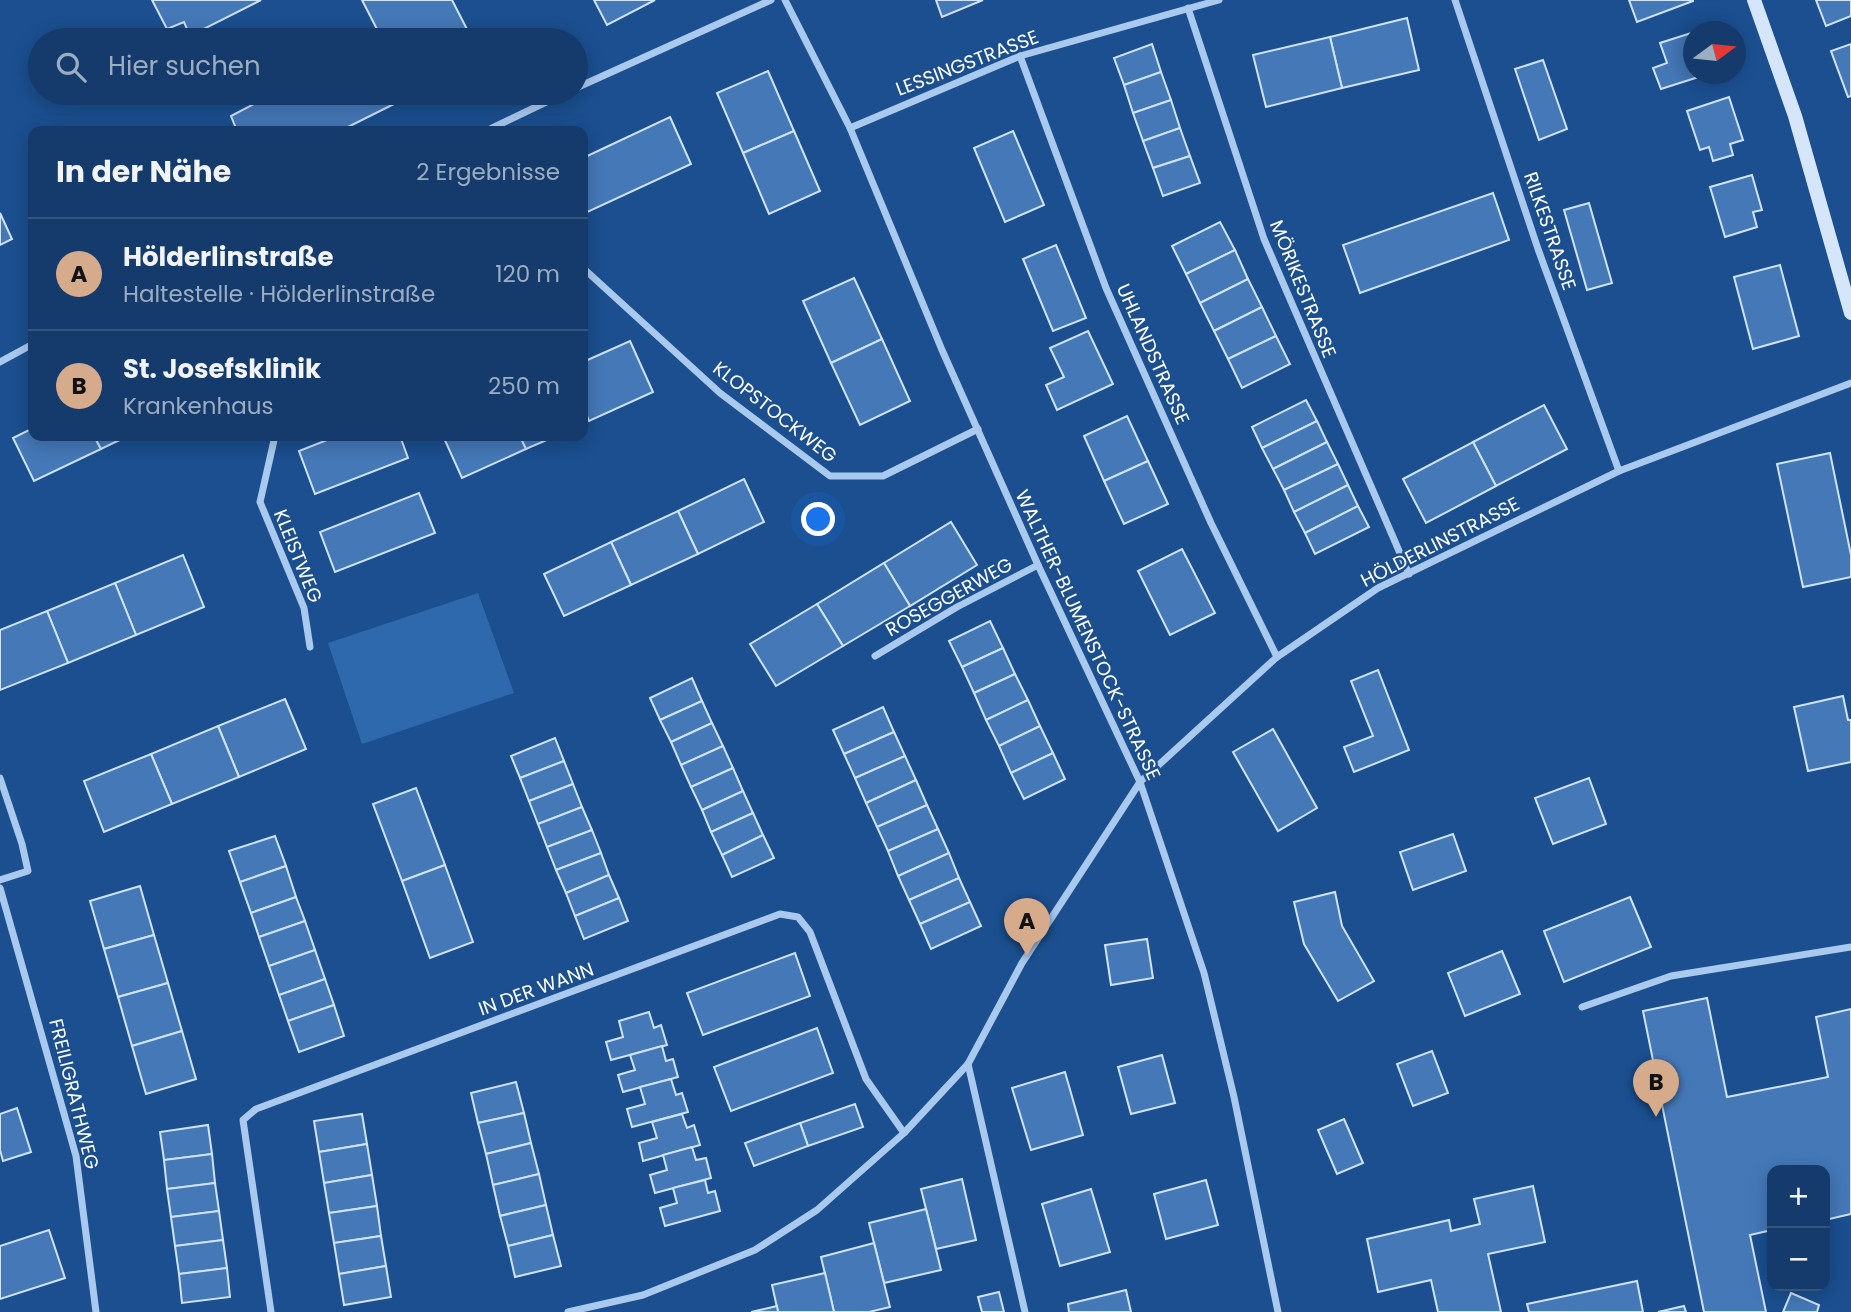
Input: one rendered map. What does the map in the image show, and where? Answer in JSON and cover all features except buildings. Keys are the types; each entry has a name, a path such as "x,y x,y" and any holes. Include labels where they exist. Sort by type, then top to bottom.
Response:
{"street":[{"path":"588,83 771,0"},
{"name":"WALTHER-BLUMENSTOCK-STRASSE","path":"785,0 850,128 1038,565 1140,782 1204,973 1234,1097 1278,1312"},
{"name":"LESSINGSTRASSE","path":"850,128 1020,56 1219,0"},
{"name":"RILKESTRASSE","path":"1455,0 1538,249 1619,471"},
{"path":"1755,0 1795,116 1851,313"},
{"name":"MÖRIKESTRASSE","path":"1188,8 1264,239 1409,574"},
{"name":"UHLANDSTRASSE","path":"1020,56 1111,300 1211,523 1277,657"},
{"path":"496,126 540,105"},
{"name":"KLOPSTOCKWEG","path":"588,273 720,393 830,476 884,476 978,429"},
{"path":"0,362 28,347"},
{"name":"HÖLDERLINSTRASSE","path":"568,1312 643,1295 755,1250 817,1210 904,1133 968,1065 1022,963 1140,782 1277,657 1378,588 1619,471 1851,383"},
{"name":"KLEISTWEG","path":"274,441 260,502 304,608 310,647"},
{"name":"ROSEGGERWEG","path":"875,656 957,607 1038,565"},
{"path":"0,778 28,871 0,880"},
{"name":"FREILIGRATHWEG","path":"0,888 76,1156 96,1312"},
{"name":"IN DER WANN","path":"271,1312 243,1120 256,1109 779,914 798,917 810,932 866,1079 904,1133"},
{"path":"1581,1007 1671,976 1851,947"},
{"path":"968,1065 1025,1312"}],"shaded area":[{"path":"478,593 514,693 362,744 328,643"}],"place":[{"name":"Hölderlinstraße","path":"1027,956"},
{"name":"St. Josefsklinik","path":"1656,1117"}]}
